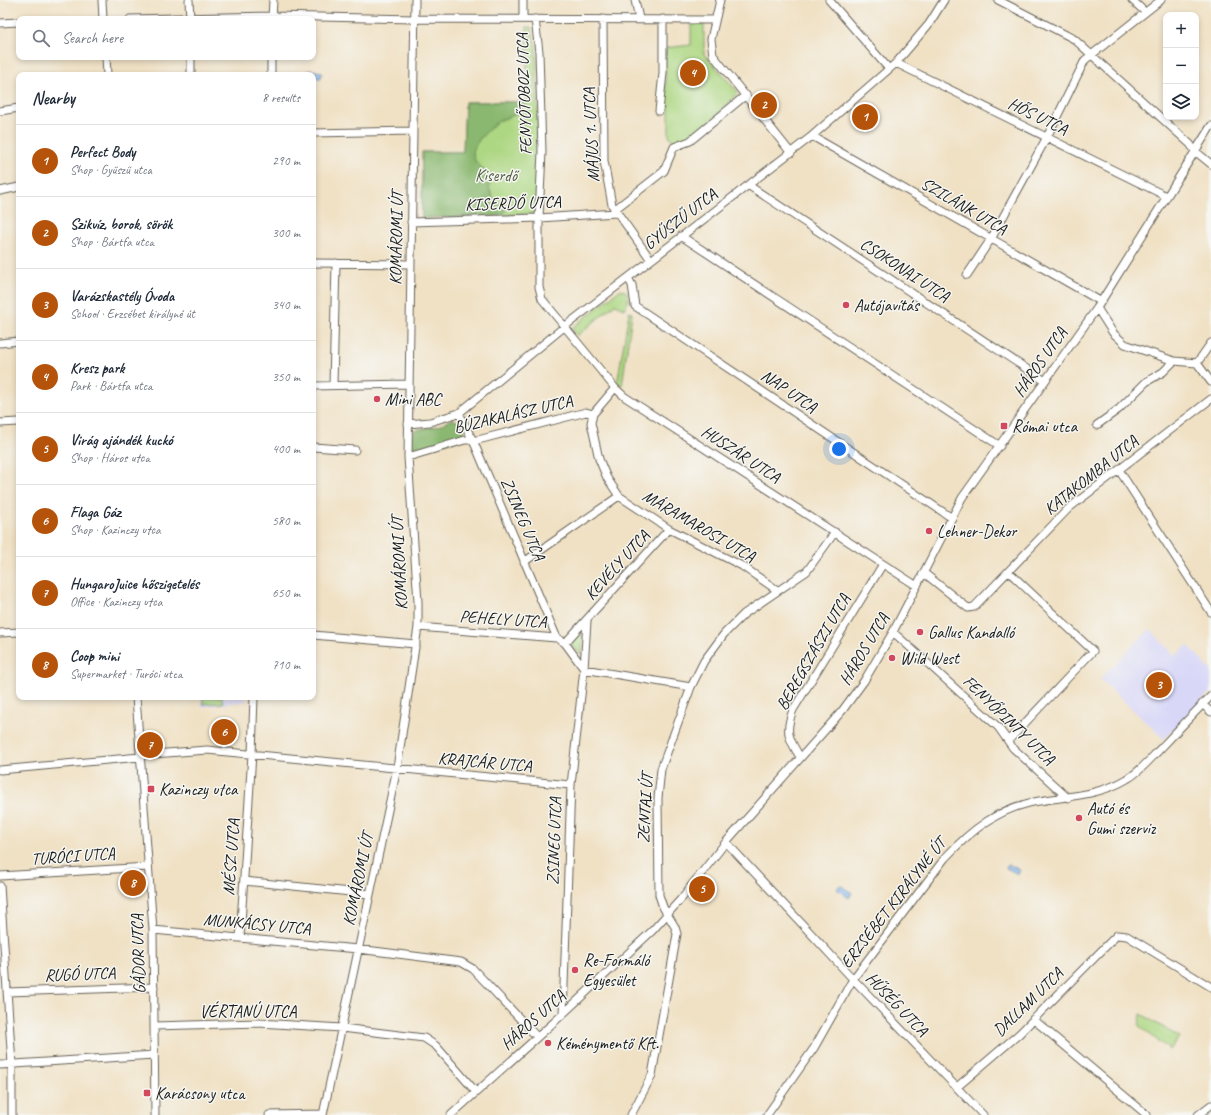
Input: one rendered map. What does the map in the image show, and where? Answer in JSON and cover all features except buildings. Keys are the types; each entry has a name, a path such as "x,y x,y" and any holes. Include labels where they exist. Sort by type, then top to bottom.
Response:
{"street":[{"path":"102,0 103,16"},
{"path":"189,0 190,16"},
{"path":"272,16 273,0"},
{"name":"KOMÁROMI ÚT","path":"323,1114 397,768 418,627 418,602 408,457 415,0"},
{"path":"523,0 523,19"},
{"path":"635,0 639,19"},
{"path":"720,0 711,39 713,54 791,152"},
{"path":"829,0 889,69"},
{"name":"GYŰSZŰ UTCA","path":"408,424 430,422 458,413 564,327 812,136 896,63 920,37 944,0"},
{"path":"998,0 1074,39 1190,144 1194,151 1211,164"},
{"path":"1132,0 1145,12"},
{"path":"967,275 991,239 1047,137 1086,60 1161,0"},
{"path":"316,18 715,20"},
{"name":"FENYŐTOBOZ UTCA","path":"535,19 539,52 542,143 539,218 540,293 564,327"},
{"name":"MÁJUS 1. UTCA","path":"602,19 604,161 615,212 651,260"},
{"path":"659,112 663,73 663,19"},
{"path":"0,23 16,22"},
{"path":"106,60 107,72"},
{"path":"191,60 191,72"},
{"path":"271,60 271,72"},
{"name":"HŐS UTCA","path":"896,63 1166,196"},
{"path":"615,212 664,171 674,147 690,141 746,95"},
{"path":"0,111 16,108"},
{"name":"HÁROS UTCA","path":"451,1115 563,1014 667,914 726,842 842,711 864,681 893,632 962,498 980,471 1000,446 1098,304 1211,126"},
{"path":"316,133 412,131"},
{"name":"SZILÁNK UTCA","path":"812,136 991,239 1098,304"},
{"name":"CSOKONAI UTCA","path":"748,185 1045,381"},
{"path":"0,191 16,188"},
{"name":"KISERDŐ UTCA","path":"411,222 539,218 615,212"},
{"path":"681,236 1000,446"},
{"path":"316,263 411,264"},
{"path":"333,385 336,263"},
{"name":"NAP UTCA","path":"628,278 632,285 635,306 952,518"},
{"path":"1098,304 1113,333 1125,344 1174,361 1197,363 1211,382"},
{"name":"HUSZÁR UTCA","path":"564,327 615,388 625,397 917,586"},
{"path":"0,343 16,341"},
{"path":"1197,363 1211,343"},
{"path":"1097,425 1119,410 1146,382 1163,372 1174,361"},
{"path":"316,386 408,384"},
{"name":"BÚZAKALÁSZ UTCA","path":"408,457 465,440 472,440 586,412 593,414 615,388"},
{"name":"KATAKOMBA UTCA","path":"924,572 968,608 974,607 1069,508 1211,399"},
{"name":"ZSINEG UTCA","path":"458,413 472,440 557,638"},
{"name":"MÁRAMAROSI UTCA","path":"593,414 591,423 599,459 607,478 619,496 669,529 742,566 776,590"},
{"path":"0,423 16,422"},
{"path":"316,446 355,450"},
{"path":"1119,470 1165,538 1211,612"},
{"path":"524,562 619,496"},
{"name":"KEVÉLY UTCA","path":"565,643 587,621 669,529"},
{"name":"ZENTAI ÚT","path":"631,1115 652,1075 658,1048 676,934 675,927 661,903 658,884 658,798 661,769 691,687 704,662 724,634 744,614 776,590 807,571 835,532"},
{"name":"BEREGSZÁSZI UTCA","path":"800,757 790,742 788,732 788,722 793,710 883,564"},
{"path":"1008,741 1093,651 1009,572"},
{"name":"KEVÉLY UTCA","path":"584,669 587,621"},
{"name":"PEHELY UTCA","path":"418,627 557,638 565,643 584,669"},
{"path":"0,634 16,632"},
{"name":"FENYŐPINTY UTCA","path":"893,632 998,726 1008,741 1068,798"},
{"path":"316,635 416,644"},
{"path":"584,669 691,687"},
{"name":"ZSINEG UTCA","path":"563,1014 571,785 584,669"},
{"name":"ERZSÉBET KIRÁLYNÉ ÚT","path":"769,1114 814,1048 853,979 945,858 975,829 992,817 1023,804 1068,798 1100,790 1127,780 1143,767 1211,696"},
{"name":"GÁDOR UTCA","path":"136,700 154,930 155,1115"},
{"name":"MÉSZ UTCA","path":"240,938 252,754 254,700"},
{"path":"1202,704 1211,712"},
{"path":"0,770 207,750 397,768"},
{"name":"KRAJCÁR UTCA","path":"397,768 571,785"},
{"name":"HŰSÉG UTCA","path":"726,842 982,1115"},
{"name":"TURÓCI UTCA","path":"0,876 148,867"},
{"path":"244,881 370,894"},
{"path":"0,886 12,1064 12,1115"},
{"name":"MUNKÁCSY UTCA","path":"154,930 358,948 454,960 467,964 537,1037"},
{"name":"DALLAM UTCA","path":"957,1087 1033,1019 1117,935 1127,936 1211,987"},
{"name":"RUGÓ UTCA","path":"7,992 154,987"},
{"path":"1033,1019 1147,1115"},
{"name":"VÉRTANÚ UTCA","path":"154,1026 259,1023 342,1028 414,1036 430,1041 476,1092"},
{"path":"0,1065 154,1055"},
{"path":"1198,1115 1211,1105"},
{"path":"270,1115 323,1114"}],"shaded area":[{"path":"1150,629 1175,656 1188,645 1211,671 1211,691 1164,739 1100,679"},
{"path":"201,700 246,700 246,701 202,707"}],"green space":[{"path":"691,24 704,24 704,54 738,92 709,122 690,137 675,143 669,136 669,104 666,104 665,48 691,45"},
{"name":"Kiserdő","path":"527,27 531,27 536,46 539,150 535,214 422,218 422,152 463,152 465,102 527,102"},
{"path":"465,102 527,102 520,112 499,121 486,132 477,142 473,153 475,161 492,178 489,188 493,198 501,203 506,211 501,216 422,218 422,152 463,152"},
{"path":"621,289 627,292 628,300 624,309 615,304 577,336 572,328"},
{"path":"629,312 632,313 622,386 617,384"},
{"path":"452,419 459,422 464,431 461,439 416,451 413,449 411,437 415,430 438,426"},
{"path":"583,631 582,655 570,644"},
{"path":"203,700 222,700 223,703 203,704"},
{"path":"1141,1014 1179,1037 1170,1050 1139,1026"}],"water":[{"path":"311,70 322,72 321,78 316,78 316,72 308,71"},
{"path":"1008,864 1020,870 1018,874 1006,868"},
{"path":"840,885 852,893 849,898 837,889"}],"place":[{"name":"Kresz park","path":"693,73"},
{"name":"Szikvíz, borok, sörök","path":"764,105"},
{"name":"Perfect Body","path":"865,117"},
{"name":"Autójavítás","path":"846,305"},
{"name":"Mini ABC","path":"377,399"},
{"name":"Római utca","path":"1004,426"},
{"name":"Lehner-Dekor","path":"929,531"},
{"name":"Gallus Kandalló","path":"920,632"},
{"name":"Wild West","path":"892,658"},
{"name":"Varázskastély Óvoda","path":"1159,685"},
{"name":"Flaga Gáz","path":"224,732"},
{"name":"HungaroJuice hőszigetelés","path":"150,745"},
{"name":"Kazinczy utca","path":"151,789"},
{"name":"Autó és Gumi szerviz","path":"1079,818"},
{"name":"Coop mini","path":"133,883"},
{"name":"Virág ajándék kuckó","path":"702,889"},
{"name":"Re-Formáló Egyesület","path":"575,970"},
{"name":"Kéménymentő Kft.","path":"548,1043"},
{"name":"Karácsony utca","path":"147,1093"}]}
